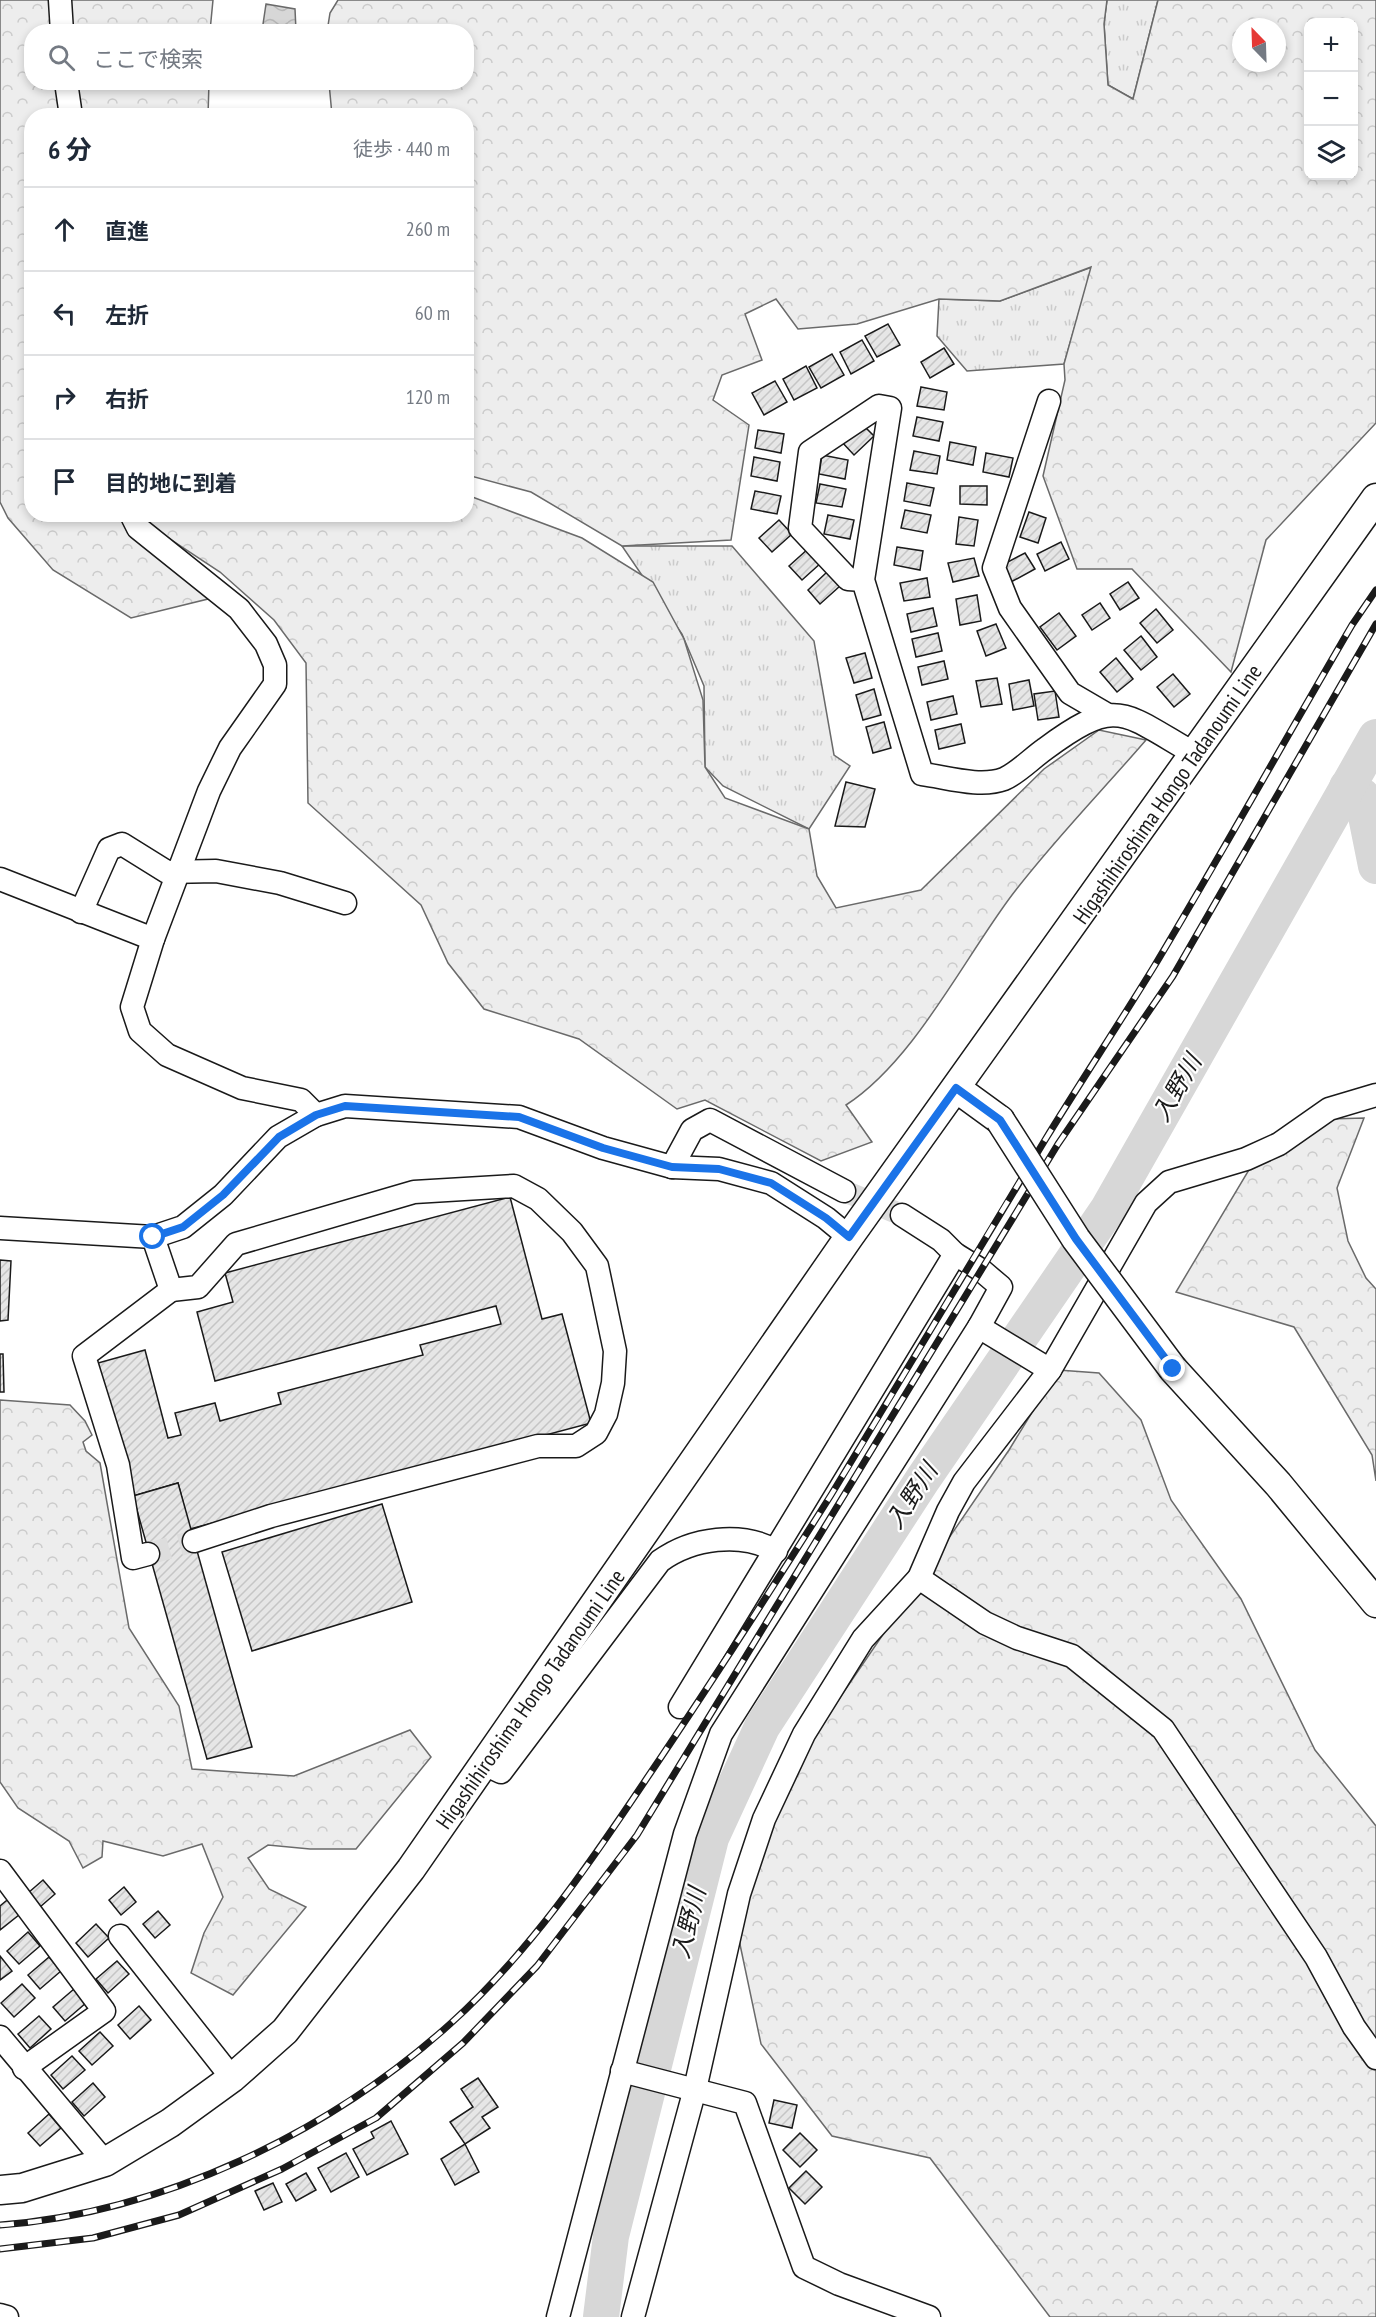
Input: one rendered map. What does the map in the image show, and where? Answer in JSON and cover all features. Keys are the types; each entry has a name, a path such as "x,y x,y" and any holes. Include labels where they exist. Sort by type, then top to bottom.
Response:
{"main road":[{"name":"Higashihiroshima Hongo Tadanoumi Line","path":"0,2190 22,2188 105,2162 170,2123 232,2078 285,2031 411,1869 849,1237 1376,498"},
{"path":"956,1088 1000,1120 1076,1239 1173,1369 1278,1484 1376,1603"}],"street":[{"path":"60,0 62,24"},
{"path":"67,90 70,108"},
{"path":"1049,401 994,568 1010,608 1070,693 1106,714 1129,717 1195,754"},
{"path":"863,580 848,579 800,528 810,452 879,406 890,408 863,580 922,774 978,782 1004,779 1078,724 1106,714"},
{"path":"135,522 138,528 239,609 266,644 275,665 275,684 230,748 209,791 153,939 132,1007 140,1031 167,1055 242,1088 301,1100 316,1115"},
{"path":"81,912 109,849 122,844 167,872 216,872 280,883 345,903"},
{"path":"0,879 153,939"},
{"path":"633,2317 739,1894 765,1819 804,1734 863,1639 919,1578 948,1511 964,1482 1045,1367 1146,1203 1169,1182 1246,1159 1279,1144 1329,1109 1376,1095"},
{"path":"0,1228 153,1237 183,1227 223,1195 279,1137 316,1115 345,1106 519,1117 603,1148 672,1167 719,1169 771,1183 826,1218 849,1237"},
{"path":"672,1167 692,1130 710,1120 844,1191"},
{"path":"148,1554 133,1558 118,1465 84,1356 171,1290 198,1287 236,1244 414,1192 514,1186 538,1198 572,1232 597,1266 615,1351 613,1383 606,1414 596,1433 576,1446 538,1446 271,1516 194,1541"},
{"path":"558,2317 685,1834 721,1734 986,1331 1001,1287 981,1270 955,1254 941,1240 902,1215"},
{"path":"153,1237 171,1290"},
{"path":"680,1707 955,1254"},
{"path":"986,1331 1045,1367"},
{"path":"484,1764 501,1772 660,1561 673,1551 722,1539 762,1543 776,1551"},
{"path":"919,1578 985,1623 1017,1638 1072,1656 1163,1729 1316,1957 1354,2027 1376,2058"},
{"path":"0,1871 104,2011 24,2068"},
{"path":"120,1936 232,2078"},
{"path":"0,2037 105,2162"},
{"path":"622,2071 745,2103 804,2267 839,2284 929,2317"},
{"path":"0,2314 7,2317"}],"green space":[{"path":"0,0 52,0 54,24 24,24 24,90 60,90 62,108 24,108 24,522 131,522 216,597 131,618 53,570 8,518 0,502"},
{"path":"66,0 213,0 211,24 67,24"},
{"path":"338,0 1107,0 1104,24 1108,85 1133,99 1158,0 1376,0 1376,423 1266,540 1231,672 1132,569 1077,569 1043,476 1065,380 1064,364 1091,267 1000,301 939,299 857,324 798,329 776,299 745,314 762,360 722,375 713,400 749,425 731,540 622,546 531,492 474,477 474,108 331,108 330,90 474,90 474,24 328,24 330,13"},
{"path":"1107,0 1158,0 1133,99 1108,85 1104,24"},
{"path":"74,90 209,90 208,108 78,108"},
{"path":"1092,267 1064,364 967,371 937,336 939,299 1000,301"},
{"path":"474,498 582,538 653,582 684,639 703,700 705,767 725,798 809,829 817,876 836,908 921,890 1044,769 1099,730 1146,740 1012,895 936,1008 894,1063 871,1086 846,1105 872,1142 821,1161 705,1100 677,1109 579,1039 484,1009 448,963 421,905 308,803 306,663 274,620 220,572 144,522 474,522"},
{"path":"622,546 732,546 814,641 834,755 850,766 809,829 723,786 705,767 704,686 682,634"},
{"path":"1364,1118 1337,1188 1348,1241 1366,1278 1376,1289 1376,1481 1372,1455 1294,1327 1176,1292 1250,1168 1329,1119"},
{"path":"1058,1370 1099,1373 1141,1420 1171,1500 1241,1599 1315,1750 1376,1826 1376,2317 1050,2317 930,2158 832,2136 761,2044 730,1897 815,1734 1009,1450"},
{"path":"0,1400 70,1405 85,1421 92,1435 83,1442 86,1451 100,1463 129,1628 179,1706 192,1769 294,1776 410,1730 431,1757 356,1849 310,1849 268,1845 248,1858 269,1889 306,1907 233,1995 191,1973 204,1933 223,1897 202,1844 163,1856 103,1841 102,1857 83,1868 69,1841 18,1808 0,1782"}],"water":[{"path":"266,4 295,9 296,24 263,24"}],"building":[{"path":"888,324 900,345 877,357 865,336"},
{"path":"862,340 874,361 851,374 840,352"},
{"path":"944,348 954,364 930,378 921,362"},
{"path":"832,354 844,375 821,388 809,367"},
{"path":"806,366 817,388 794,400 783,379"},
{"path":"775,381 787,402 764,415 752,393"},
{"path":"921,387 947,392 944,410 917,406"},
{"path":"917,417 943,422 939,441 913,436"},
{"path":"861,423 874,436 854,455 841,441"},
{"path":"758,430 784,434 781,453 755,448"},
{"path":"950,442 976,447 973,465 947,460"},
{"path":"914,451 940,456 937,474 910,470"},
{"path":"986,453 1013,458 1009,477 983,472"},
{"path":"822,455 848,460 845,479 819,474"},
{"path":"754,457 780,462 777,481 751,476"},
{"path":"907,483 934,488 930,506 904,501"},
{"path":"820,484 846,489 842,507 816,503"},
{"path":"960,486 987,486 987,505 960,504"},
{"path":"755,491 781,496 777,514 751,509"},
{"path":"905,510 931,515 927,533 901,528"},
{"path":"1029,512 1046,518 1038,543 1020,537"},
{"path":"828,515 854,520 850,539 824,534"},
{"path":"959,517 978,520 974,546 956,544"},
{"path":"779,520 792,534 772,552 759,538"},
{"path":"1061,542 1069,559 1045,571 1037,554"},
{"path":"897,547 923,551 920,570 894,565"},
{"path":"809,548 822,562 802,580 789,566"},
{"path":"1025,553 1035,569 1011,582 1002,565"},
{"path":"974,558 979,576 953,582 948,563"},
{"path":"827,572 840,586 820,604 808,590"},
{"path":"927,578 930,597 904,601 900,583"},
{"path":"1128,582 1139,598 1120,610 1110,594"},
{"path":"977,595 981,621 960,625 956,599"},
{"path":"1100,603 1110,618 1092,630 1082,615"},
{"path":"933,608 937,626 911,632 907,614"},
{"path":"1156,609 1173,630 1157,643 1140,623"},
{"path":"1059,613 1076,636 1057,650 1040,627"},
{"path":"996,624 1006,648 986,656 977,631"},
{"path":"938,633 942,651 916,657 912,639"},
{"path":"1141,636 1157,657 1141,670 1124,650"},
{"path":"865,653 872,678 854,683 846,658"},
{"path":"1116,658 1133,679 1117,692 1100,672"},
{"path":"944,661 948,679 922,685 918,667"},
{"path":"1173,674 1190,694 1174,707 1157,687"},
{"path":"997,678 1002,704 981,707 976,681"},
{"path":"1029,680 1034,706 1013,710 1009,684"},
{"path":"874,689 881,715 863,720 856,695"},
{"path":"1055,691 1059,717 1038,720 1034,694"},
{"path":"953,696 957,714 931,720 927,702"},
{"path":"884,722 891,748 873,753 866,727"},
{"path":"961,724 965,743 939,749 935,730"},
{"path":"846,782 875,789 865,827 835,826"},
{"path":"510,1197 542,1319 562,1314 591,1423 190,1529 178,1483 133,1496 98,1363 145,1350 168,1438 181,1435 175,1413 215,1403 220,1421 281,1404 278,1393 423,1355 420,1345 501,1324 496,1306 215,1381 197,1312 233,1302 225,1273"},
{"path":"0,1260 11,1261 8,1320 0,1321"},
{"path":"0,1354 3,1354 4,1392 0,1392"},
{"path":"178,1483 252,1747 207,1759 133,1496"},
{"path":"382,1504 412,1602 252,1651 222,1552"},
{"path":"43,1880 55,1894 40,1907 28,1893"},
{"path":"124,1887 136,1902 121,1915 109,1900"},
{"path":"12,1896 24,1911 0,1930 0,1906"},
{"path":"158,1911 170,1925 155,1938 143,1924"},
{"path":"96,1924 109,1938 88,1957 76,1943"},
{"path":"28,1932 40,1946 19,1964 7,1951"},
{"path":"0,1956 12,1971 0,1980"},
{"path":"49,1957 61,1971 40,1989 28,1975"},
{"path":"117,1961 129,1974 108,1993 96,1979"},
{"path":"22,1984 35,1998 14,2017 1,2003"},
{"path":"74,1989 86,2003 65,2021 53,2007"},
{"path":"139,2006 151,2020 130,2039 118,2025"},
{"path":"39,2016 51,2029 30,2048 18,2034"},
{"path":"100,2032 113,2046 92,2065 79,2051"},
{"path":"72,2056 85,2070 63,2089 51,2075"},
{"path":"478,2078 498,2107 482,2117 490,2128 465,2144 450,2122 473,2107 461,2089"},
{"path":"93,2083 105,2097 84,2116 72,2102"},
{"path":"774,2100 797,2105 792,2128 769,2123"},
{"path":"49,2114 61,2128 40,2146 28,2133"},
{"path":"391,2121 408,2154 367,2175 353,2149 374,2138 371,2132"},
{"path":"800,2133 817,2150 800,2167 783,2150"},
{"path":"465,2144 479,2172 455,2185 441,2159"},
{"path":"346,2153 359,2177 331,2192 318,2168"},
{"path":"806,2171 822,2187 805,2204 789,2188"},
{"path":"306,2173 316,2190 296,2201 286,2184"},
{"path":"273,2183 282,2202 264,2210 255,2191"}],"waterway":[{"name":"入野川","path":"601,2317 611,2236 711,1838 762,1727 923,1479 1108,1209 1376,737"},
{"path":"1347,787 1362,796 1376,866"}],"tunnel":[{"path":"844,1191 902,1215"},
{"path":"148,1554 194,1541"}],"railway":[{"path":"0,2225 61,2217 122,2204 182,2185 298,2132 352,2099 403,2063 450,2024 506,1968 580,1876 625,1811 831,1495 1045,1140 1155,965 1352,625 1376,590"},
{"path":"0,2249 93,2238 179,2215 282,2169 376,2118 463,2043 537,1966 637,1835 1058,1144 1173,976 1376,624"}],"route":[{"path":"153,1237 183,1227 223,1195 279,1137 316,1115 345,1106 519,1117 603,1148 672,1167 719,1169 771,1183 826,1218 849,1237 956,1088 1000,1120 1076,1239 1173,1369"}]}
